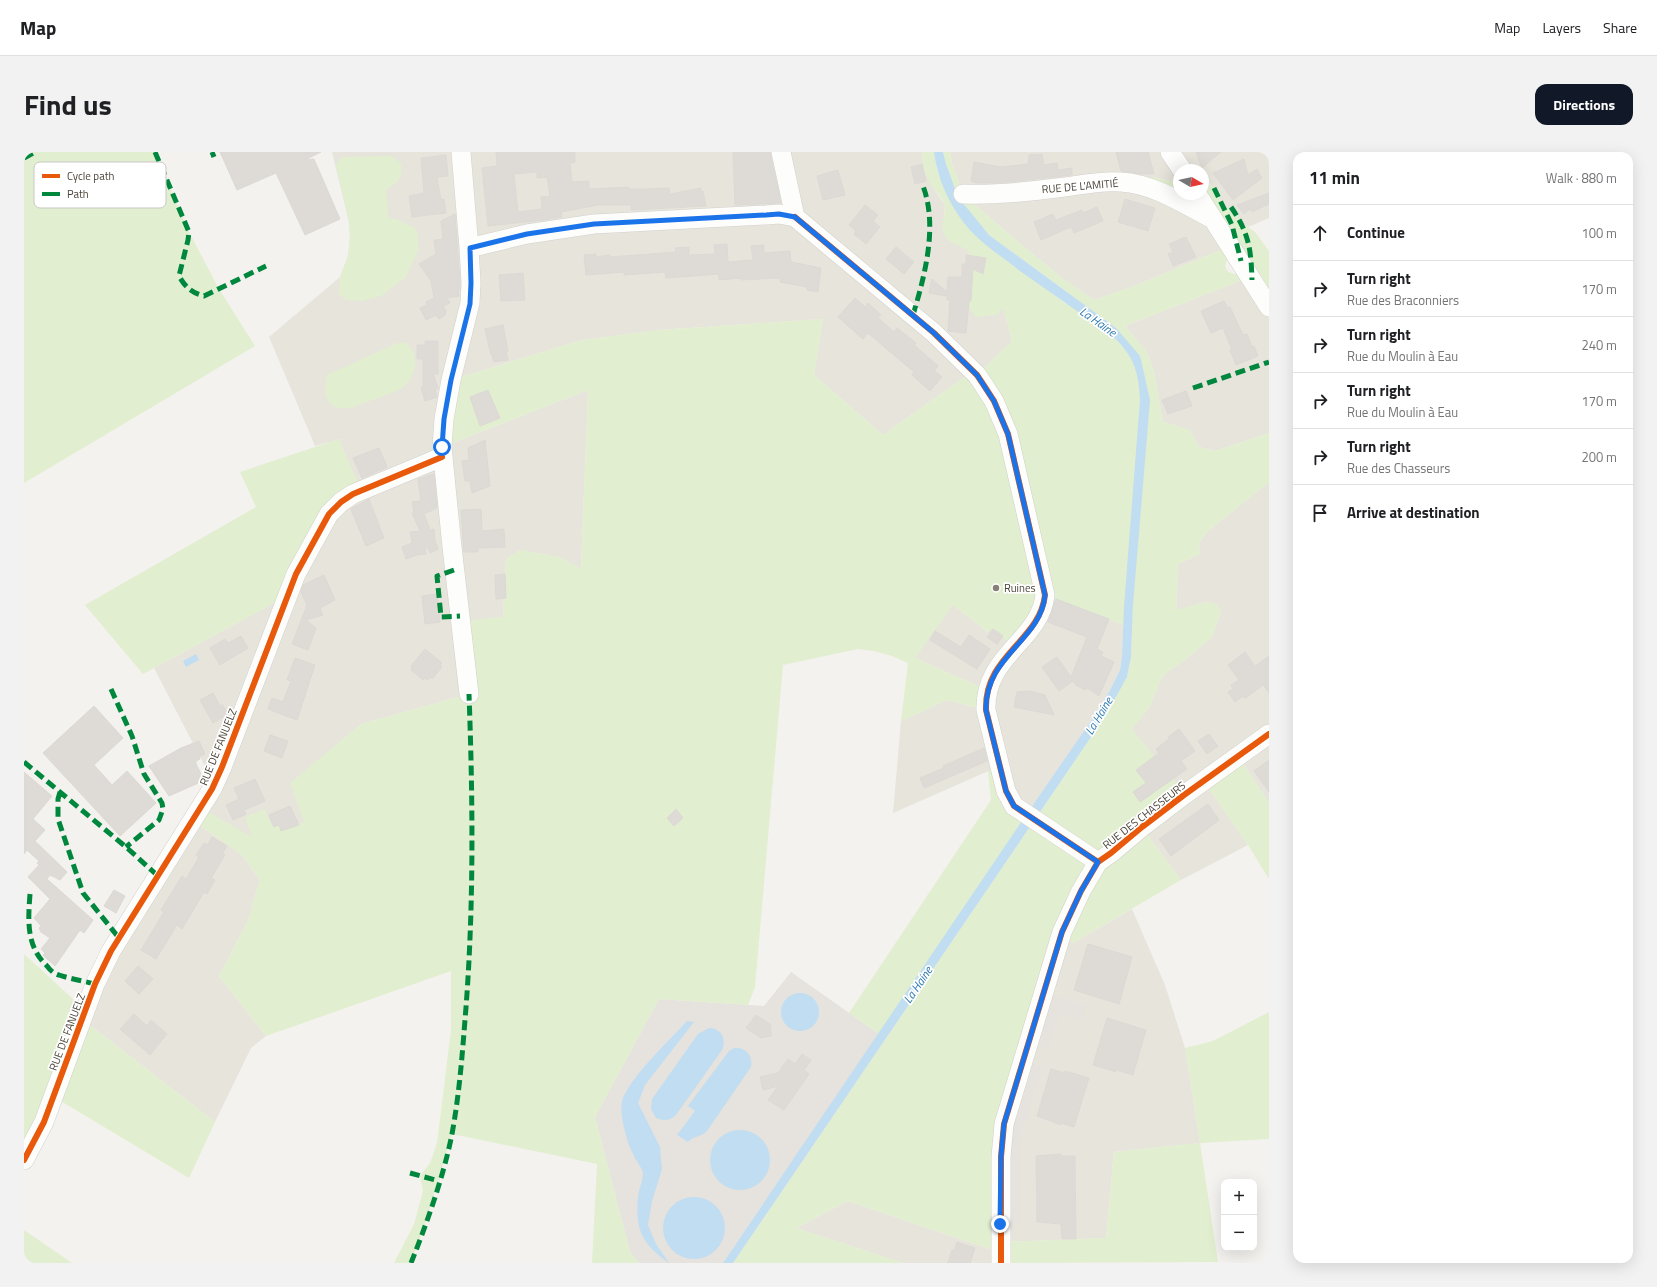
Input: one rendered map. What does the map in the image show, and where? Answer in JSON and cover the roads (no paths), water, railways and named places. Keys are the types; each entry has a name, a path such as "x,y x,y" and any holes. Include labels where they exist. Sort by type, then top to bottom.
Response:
{"street":[{"path":"461,152 470,248 470,304 451,380 444,419 442,457 469,694"},
{"path":"781,152 795,217"},
{"path":"1170,152 1178,164"},
{"name":"RUE DE L'AMITIÉ","path":"963,194 1023,192 1089,183 1120,182 1158,191 1213,219"},
{"path":"1201,200 1269,307"},
{"path":"470,248 527,234 594,224 779,214 795,217 953,350 977,375 994,401 1004,423 1008,434 1045,595 1039,618 1000,664 990,682 986,699 986,710 1006,791 1014,806 1021,812 1098,862"},
{"name":"RUE DE FANUELZ","path":"24,1160 44,1122 95,984 110,951 212,789 222,767 296,574 329,514 341,502 353,494 442,457"},
{"name":"RUE DES CHASSEURS","path":"1001,1263 1001,1156 1004,1124 1062,932 1081,891 1098,862 1178,800 1269,734"}],"water":[{"name":"La Haine","path":"934,152 943,152 958,197 989,235 1116,328 1140,356 1150,400 1133,605 1131,657 1127,677 1106,715 733,1263 723,1263 1093,718 1120,670 1140,400 1138,380 1133,362 1126,351 1110,334 1020,271 970,230 962,221 949,199 939,176"},
{"path":"196,654 199,660 186,667 183,661"},
{"path":"800,993 813,999 819,1012 813,1025 800,1031 787,1025 781,1012 787,999"},
{"path":"687,1021 694,1022 645,1085 638,1103 660,1147 662,1169 652,1201 648,1225 656,1244 669,1263 652,1249 642,1235 639,1227 637,1209 643,1173 628,1142 621,1107 626,1092 633,1081"},
{"path":"709,1028 717,1030 722,1035 724,1042 722,1050 676,1115 667,1120 656,1118 651,1109 652,1099 698,1034"},
{"path":"734,1048 745,1050 750,1055 751,1067 707,1131 688,1142 677,1135 695,1111 688,1106 729,1051"},
{"path":"734,1130 746,1130 757,1135 765,1143 770,1154 768,1172 757,1185 746,1190 734,1190 723,1185 715,1177 710,1166 710,1154 715,1143 723,1135"},
{"path":"694,1197 706,1200 716,1206 722,1216 725,1228 722,1240 716,1250 706,1256 694,1259 682,1256 672,1250 666,1240 663,1228 666,1216 672,1206 682,1200"}],"place":[{"name":"Ruines","path":"996,588"}]}
